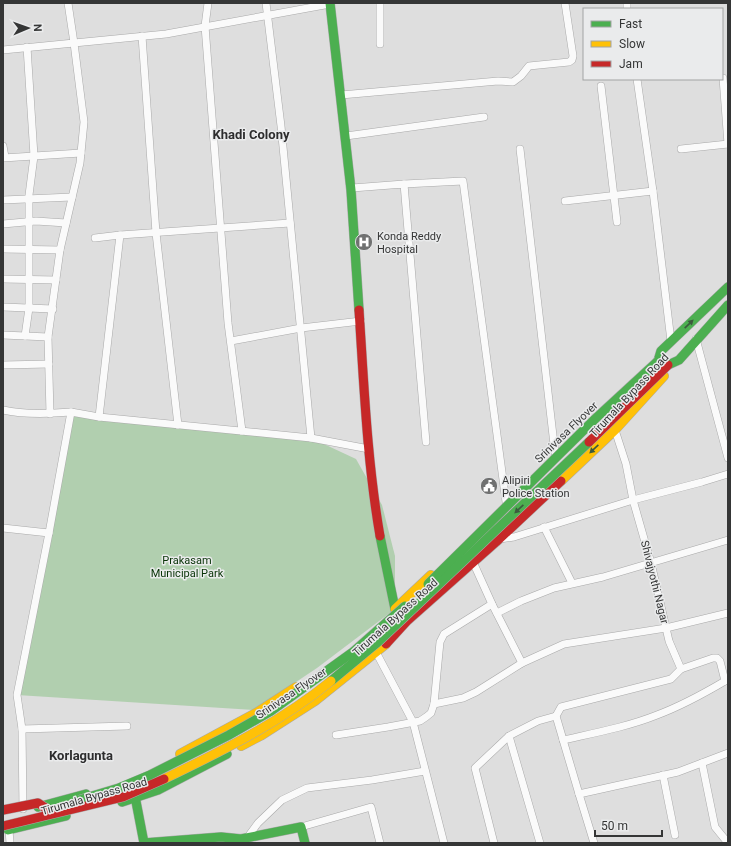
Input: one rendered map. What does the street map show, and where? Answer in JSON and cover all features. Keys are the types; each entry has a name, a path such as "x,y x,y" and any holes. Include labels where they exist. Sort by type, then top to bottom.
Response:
{"street":[{"path":"50,414 48,337 60,250 80,163 84,122 68,3"},
{"path":"208,3 205,26 221,228 231,341 242,431"},
{"path":"266,3 281,126 311,438"},
{"path":"380,3 380,44"},
{"path":"341,95 498,81 513,82 521,76 529,66 569,62 572,60 573,56 565,3"},
{"path":"3,50 166,34 330,4 352,188 369,449 385,569 395,610 407,621"},
{"path":"142,36 156,233 178,425"},
{"path":"25,336 29,308 30,280 29,199 34,156 27,47"},
{"path":"681,149 728,144 724,78"},
{"path":"637,80 654,191 671,341"},
{"path":"601,86 617,222"},
{"path":"346,136 484,117"},
{"path":"3,146 4,158 80,153"},
{"path":"520,149 555,453"},
{"path":"352,188 464,181 506,502"},
{"path":"404,184 426,442"},
{"path":"565,201 654,191"},
{"path":"3,200 72,197"},
{"path":"3,224 30,221 66,223"},
{"path":"95,238 290,223"},
{"path":"99,417 120,235"},
{"path":"3,250 60,250"},
{"path":"3,279 56,280"},
{"name":"Tirumala Bypass Road","path":"3,815 92,792 146,772 256,713 343,654 395,610 555,453 728,287"},
{"name":"Tirumala Bypass Road","path":"5,829 136,798 158,790 262,736 315,701 383,647 407,621 496,542 615,430 728,305"},
{"path":"3,307 53,308"},
{"path":"231,341 301,328 361,321"},
{"path":"3,335 48,337"},
{"path":"696,339 728,458"},
{"name":"Srinivasa Flyover","path":"3,819 47,809 119,788 150,775 271,711 353,652 401,610 595,420 658,361 661,351"},
{"name":"Srinivasa Flyover","path":"5,829 123,797 151,786 245,739 315,694 378,642 576,455 668,365 678,360"},
{"path":"3,365 49,364"},
{"path":"3,410 16,413 50,414 71,412 99,417 311,438 369,449"},
{"path":"23,811 22,729 17,695 71,412"},
{"name":"Shivajyothi Nagar","path":"615,430 626,464 633,500 651,563 669,641 681,669"},
{"path":"496,542 501,538 514,537 633,500 728,474"},
{"path":"544,527 572,583"},
{"path":"3,528 49,533"},
{"path":"497,613 521,601 554,588 651,563 728,540"},
{"path":"473,562 492,604 522,663"},
{"path":"336,735 388,728 426,718 431,713 434,704 440,642 442,637 444,634 492,604"},
{"path":"434,704 463,698 476,692 522,663 564,644 666,628 728,612"},
{"path":"376,652 413,722 444,843"},
{"path":"494,843 475,768 509,736 538,720 556,716 561,708 671,679 681,669 713,658 718,658 727,681 684,704 632,724 563,740"},
{"path":"556,716 594,843"},
{"path":"22,729 127,726"},
{"path":"509,736 540,843"},
{"path":"579,794 678,772 728,753"},
{"path":"702,763 715,827 728,843"},
{"path":"247,838 258,823 282,800 307,788 372,780 425,771"},
{"path":"663,775 675,835"},
{"path":"130,778 136,798 144,843 222,837 241,839 301,826 371,807 380,843"},
{"name":"Srinivasa Flyover","path":"3,810 38,803 47,809"},
{"path":"301,826 305,843"},
{"path":"5,829 10,843"}],"green space":[{"name":"Prakasam Municipal Park","path":"71,412 311,438 356,459 382,505 395,556 395,609 317,668 254,710 17,695"}],"traffic: fast":[{"path":"330,3 351,190 359,310"},
{"path":"658,361 661,351 728,287"},
{"path":"668,365 679,360 728,305"},
{"path":"428,584 595,419 658,361"},
{"path":"331,681 378,642 589,442"},
{"path":"380,536 395,609 398,613"},
{"path":"79,800 119,788 150,775 229,735 271,711 353,652 405,606"},
{"path":"122,802 158,790 227,754"},
{"path":"134,791 144,843 221,837 241,839 301,827 305,843"},
{"path":"38,807 86,794"},
{"path":"8,830 66,816"}],"traffic: slow":[{"path":"561,481 615,430 664,376"},
{"path":"395,609 431,575"},
{"path":"241,746 262,735 315,701 386,644"},
{"path":"164,779 208,758 271,723 292,710 331,681"},
{"path":"180,754 256,713 296,687"}],"traffic: jam":[{"path":"359,310 369,451 380,536"},
{"path":"589,442 668,365"},
{"path":"386,644 407,621 496,542 561,481"},
{"path":"3,826 123,797 164,779"},
{"path":"3,810 38,803 47,809"}],"place":[{"name":"Konda Reddy Hospital","path":"364,242"},
{"name":"Alipiri Police Station","path":"489,486"}],"district":[{"name":"Khadi Colony","path":"251,134"},
{"name":"Korlagunta","path":"81,755"}]}
